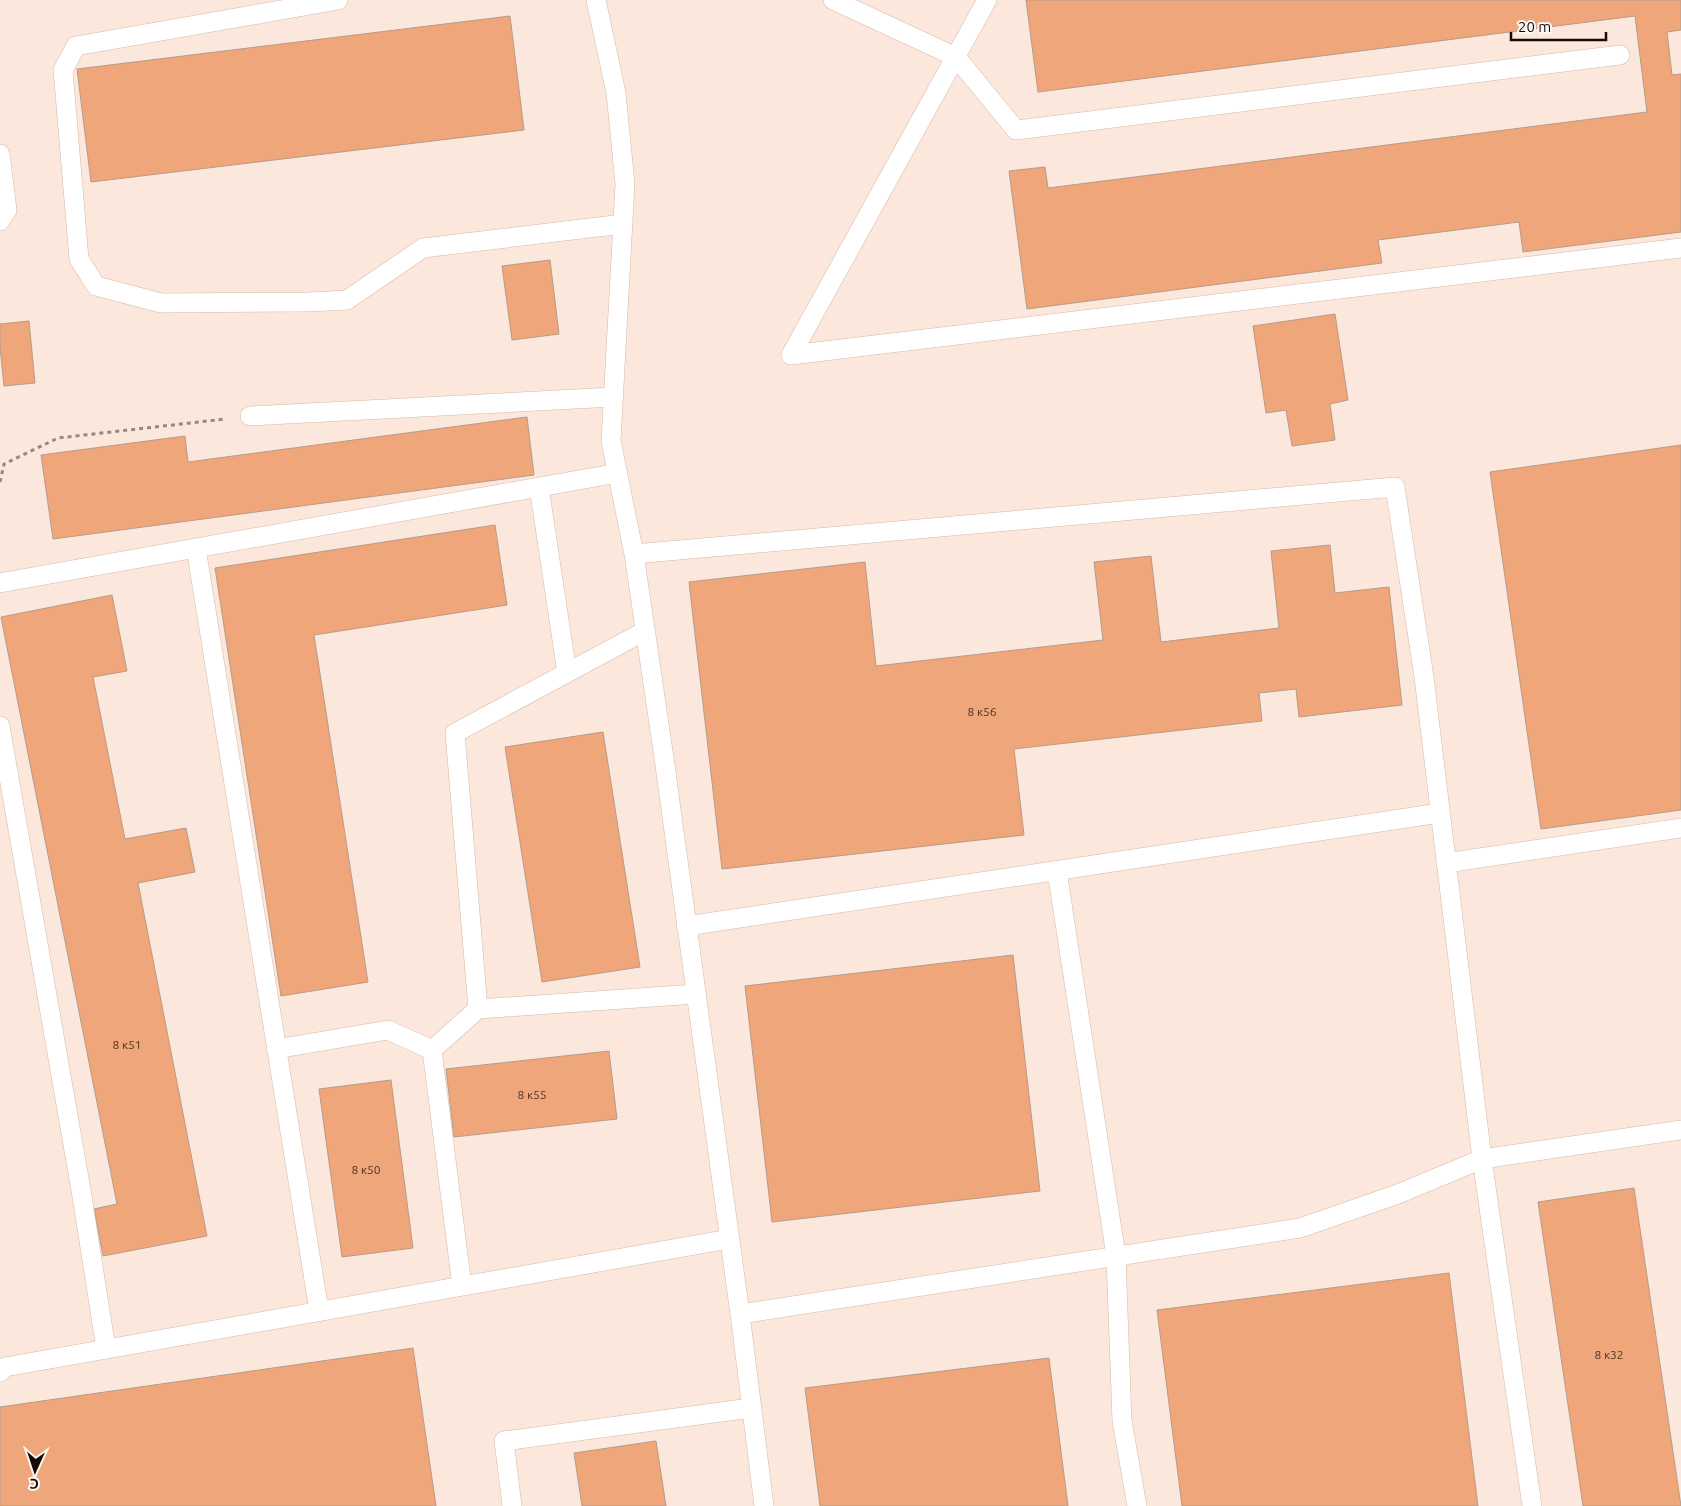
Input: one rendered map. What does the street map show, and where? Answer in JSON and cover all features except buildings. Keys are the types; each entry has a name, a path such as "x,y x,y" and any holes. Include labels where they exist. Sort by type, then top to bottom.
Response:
{"lane":[{"path":"338,0 76,46 63,70 79,259 96,286 161,303 347,300 423,248 623,224"},
{"path":"596,0 616,93 625,184 611,441 634,554 740,1314 764,1506"},
{"path":"833,0 956,57 1016,130 1620,56"},
{"path":"987,0 791,355 1681,248"},
{"path":"0,154 7,210 0,221"},
{"path":"250,416 614,397"},
{"path":"0,583 618,473"},
{"path":"539,487 566,673"},
{"path":"634,554 1395,487 1424,678 1482,1159 1532,1506"},
{"path":"196,548 319,1311"},
{"path":"478,1009 455,733 645,631"},
{"path":"0,726 80,1180 106,1349"},
{"path":"686,926 1440,814"},
{"path":"1446,863 1681,828"},
{"path":"1057,870 1116,1256 1122,1421 1138,1506"},
{"path":"432,1050 478,1009 696,994"},
{"path":"276,1049 388,1030 432,1050"},
{"path":"432,1050 462,1286"},
{"path":"740,1314 1300,1228 1398,1194 1482,1159 1681,1130"},
{"path":"0,1372 5,1367 729,1239"},
{"path":"512,1506 504,1441 752,1408"}],"path":[{"path":"0,482 4,464 58,438 250,416"}]}
